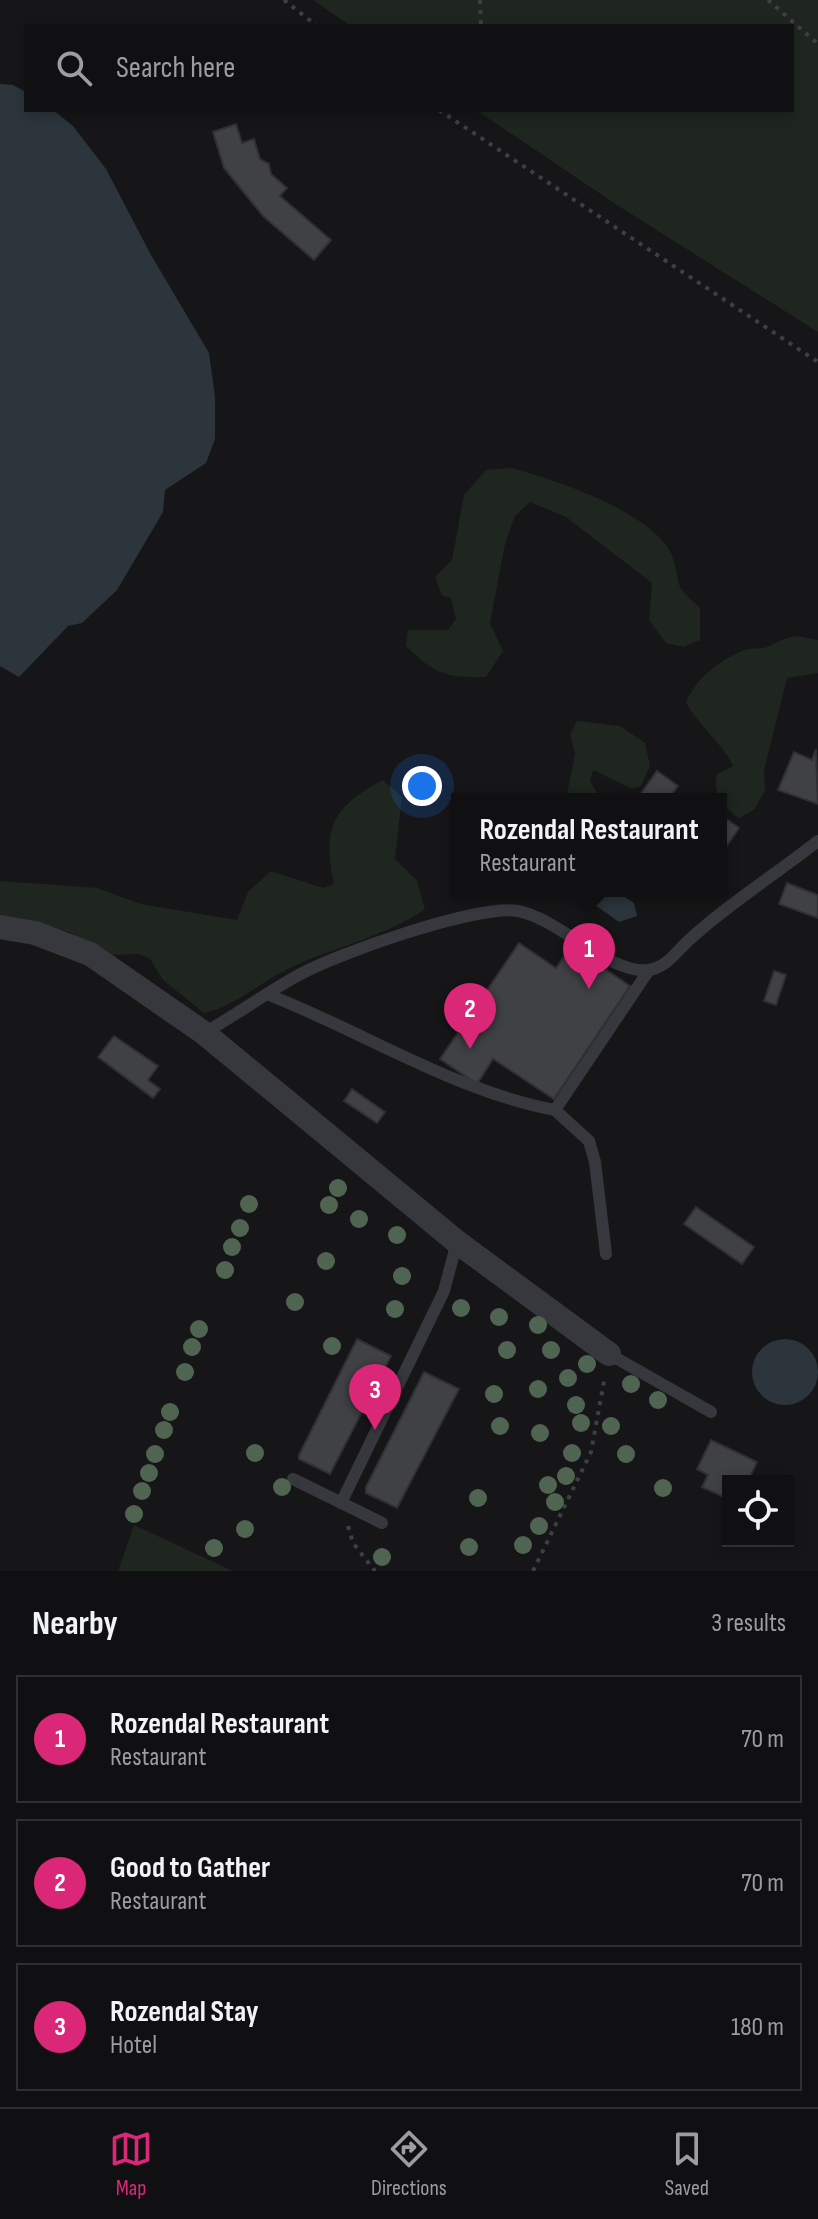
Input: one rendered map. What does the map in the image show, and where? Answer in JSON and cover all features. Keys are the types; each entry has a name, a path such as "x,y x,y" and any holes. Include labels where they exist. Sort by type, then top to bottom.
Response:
{"street":[{"path":"0,927 35,933 90,954 204,1033 457,1242 609,1354"}],"lane":[{"path":"555,1110 649,970 670,960 698,932 818,841"},
{"path":"204,1033 297,976 328,962 457,917 488,910 517,911 539,918 628,968 649,970"},
{"path":"269,995 336,1021 483,1092 555,1110 589,1141 595,1162 606,1254"},
{"path":"341,1503 444,1291 457,1242"},
{"path":"609,1354 711,1412"},
{"path":"293,1479 382,1523"}],"path":[{"path":"284,0 315,24"},
{"path":"480,0 481,24"},
{"path":"768,0 818,44"},
{"path":"442,112 818,362"},
{"path":"533,1571 591,1452 609,1354"},
{"path":"341,1503 353,1543 375,1571"}],"shaded area":[{"path":"313,0 818,0 818,332 617,205 479,112 794,112 794,24 348,24"},
{"path":"0,84 13,85 24,91 24,112 56,112 73,126 106,169 151,255 209,353 215,397 215,439 206,463 165,490 163,512 117,590 82,623 68,626 19,677 0,666"},
{"path":"511,468 594,497 616,507 653,532 670,552 682,590 700,608 700,640 684,647 666,643 649,620 652,583 566,517 530,502 515,516 505,544 490,623 503,651 486,677 461,677 442,672 406,646 408,630 448,630 456,619 451,598 442,595 435,577 452,560 464,495 486,470"},
{"path":"798,636 818,640 818,673 787,678 764,770 765,790 755,809 739,818 727,808 727,793 718,793 716,787 717,774 733,766 686,703 701,679 725,660 745,650 764,648"},
{"path":"577,721 620,726 645,743 650,766 641,786 632,789 593,770 590,781 597,793 567,793 575,754 570,734"},
{"path":"383,780 402,797 395,859 417,881 425,909 376,935 290,968 215,1010 204,1013 163,980 150,959 138,954 109,955 69,932 0,920 0,881 97,888 141,904 237,920 248,892 271,871 323,888 334,884 329,848 335,821 352,800"},
{"path":"591,897 625,897 634,903 637,916 619,922 591,902"},
{"path":"785,1339 798,1342 808,1349 815,1359 818,1372 815,1385 808,1395 798,1402 785,1405 772,1402 762,1395 755,1385 752,1372 755,1359 762,1349 772,1342"},
{"path":"134,1525 233,1571 118,1571"}],"building":[{"path":"236,124 242,143 254,139 260,159 269,164 271,174 287,188 280,196 331,240 314,260 263,216 224,168 213,132"},
{"path":"816,749 818,804 778,790 794,752 812,760"},
{"path":"657,771 678,786 673,793 641,793"},
{"path":"727,819 739,828 727,845"},
{"path":"787,883 818,895 818,918 779,904"},
{"path":"519,943 556,968 571,946 630,986 554,1099 493,1059 477,1084 440,1059"},
{"path":"774,971 786,975 776,1005 764,1001"},
{"path":"114,1036 158,1066 148,1080 160,1089 153,1098 98,1057"},
{"path":"352,1089 385,1112 377,1123 344,1101"},
{"path":"696,1207 754,1247 742,1264 684,1224"},
{"path":"357,1339 391,1356 330,1474 299,1459 299,1455"},
{"path":"424,1372 459,1389 397,1508 366,1493 366,1487"},
{"path":"711,1440 757,1462 751,1475 722,1475 722,1496 702,1487 708,1475 697,1469"}],"place":[{"name":"Rozendal Restaurant","path":"589,989"},
{"name":"Good to Gather","path":"470,1049"},
{"name":"Rozendal Stay","path":"375,1430"}]}
